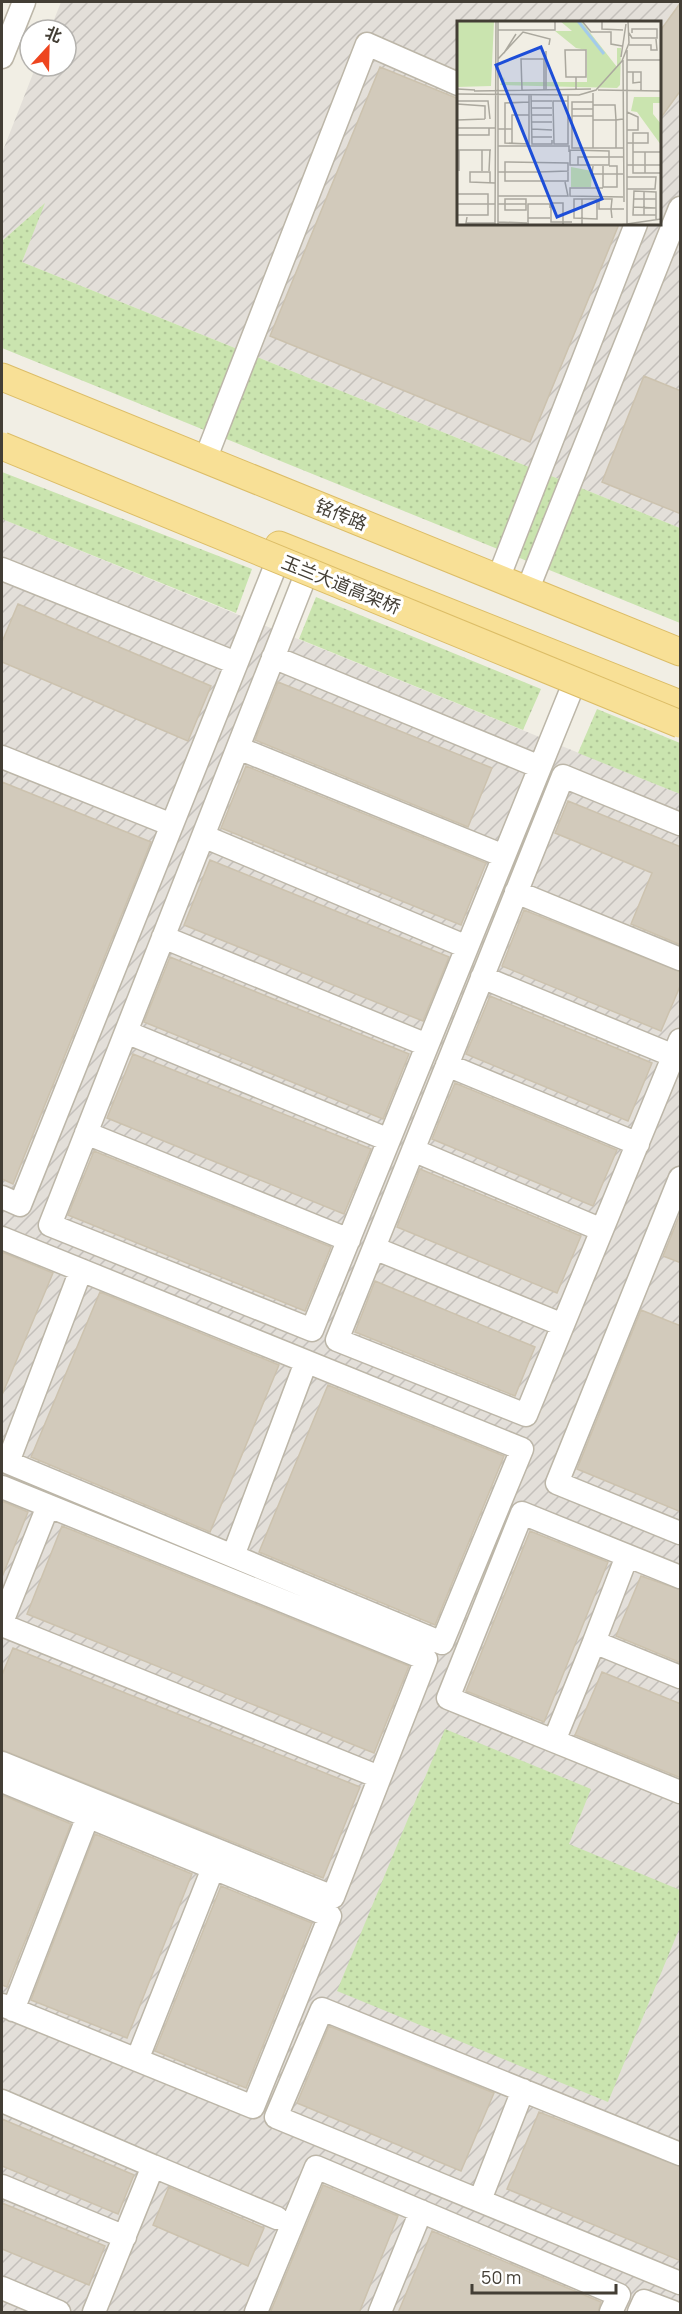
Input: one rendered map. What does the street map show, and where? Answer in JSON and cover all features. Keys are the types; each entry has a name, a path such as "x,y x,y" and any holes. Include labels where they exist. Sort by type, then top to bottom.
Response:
{"main road":[{"name":"铭传路","path":"2,377 681,652"},
{"path":"2,395 681,670"},
{"path":"2,436 681,704"},
{"name":"玉兰大道高架桥","path":"2,446 681,724"}],"street":[{"path":"2,57 24,2"},
{"path":"205,460 367,44 457,83"},
{"path":"527,591 681,208"},
{"path":"498,579 636,225"},
{"path":"2,1197 20,1205 283,547"},
{"path":"312,559 50,1225 312,1329 581,665"},
{"path":"2,569 236,663"},
{"path":"273,657 540,767"},
{"path":"238,748 504,856"},
{"path":"2,758 171,825"},
{"path":"482,977 677,1048 526,1414 337,1340 562,776 681,824"},
{"path":"203,836 467,947"},
{"path":"516,892 681,959"},
{"path":"163,937 427,1045"},
{"path":"126,1032 389,1140"},
{"path":"447,1065 638,1144"},
{"path":"86,1133 349,1240"},
{"path":"413,1150 602,1230"},
{"path":"681,1178 557,1483 681,1533"},
{"path":"2,1238 81,1270 306,1362 522,1449 442,1643 5,1461 81,1270"},
{"path":"374,1248 563,1325"},
{"path":"233,1556 306,1362"},
{"path":"2,1487 426,1659 333,1897 2,1763"},
{"path":"48,1506 2,1624 379,1777"},
{"path":"681,1577 522,1513 448,1698 681,1792"},
{"path":"554,1741 627,1556"},
{"path":"594,1642 681,1677"},
{"path":"2,1781 88,1816 330,1916 253,2107 7,2008 88,1816"},
{"path":"137,2060 213,1868"},
{"path":"681,2154 322,2009 276,2117 681,2283"},
{"path":"480,2200 523,2090"},
{"path":"2,2101 277,2218"},
{"path":"94,2313 153,2166"},
{"path":"256,2313 316,2167 619,2295 611,2313"},
{"path":"2,2186 125,2237"},
{"path":"380,2313 422,2211"},
{"path":"2,2288 59,2313"},
{"path":"639,2313 644,2301 673,2313"}],"shaded area":[{"path":"61,2 680,2 680,528 22,262 44,204 2,241 2,153 31,78 78,78 78,18 55,18"},
{"path":"2,519 680,794 680,2312 2,2312"}],"green space":[{"path":"45,203 22,262 680,528 680,623 2,348 2,241"},
{"path":"2,472 252,569 236,613 2,519"},
{"path":"316,597 541,689 523,730 299,639"},
{"path":"597,709 680,743 680,794 578,753"},
{"path":"445,1729 591,1789 569,1844 680,1890 680,1927 608,2102 337,1991"}],"building":[{"path":"681,2 681,90 661,118 661,30"},
{"path":"380,67 457,98 457,225 619,225 530,442 270,336"},
{"path":"644,376 681,391 681,514 602,482"},
{"path":"18,604 211,686 188,741 2,662 2,642"},
{"path":"278,682 492,768 468,827 255,740"},
{"path":"246,766 486,863 461,925 221,828"},
{"path":"2,782 151,842 13,1184 2,1179"},
{"path":"568,801 681,847 681,945 631,924 652,873 555,833"},
{"path":"210,860 449,957 423,1021 184,925"},
{"path":"524,910 681,972 681,984 661,1031 502,966"},
{"path":"170,957 409,1054 383,1119 144,1022"},
{"path":"490,996 652,1063 628,1121 466,1054"},
{"path":"133,1054 371,1149 344,1214 107,1118"},
{"path":"455,1083 617,1150 593,1206 432,1139"},
{"path":"94,1151 331,1247 305,1311 68,1215"},
{"path":"420,1169 581,1236 557,1293 397,1227"},
{"path":"681,1214 681,1263 663,1256"},
{"path":"2,1252 53,1273 2,1395"},
{"path":"375,1281 535,1347 515,1396 355,1332"},
{"path":"100,1292 279,1365 210,1532 31,1457"},
{"path":"641,1310 681,1326 681,1512 577,1469"},
{"path":"328,1385 504,1456 435,1625 259,1552"},
{"path":"2,1501 28,1512 2,1577"},
{"path":"62,1526 409,1666 374,1753 27,1614"},
{"path":"530,1531 608,1562 544,1722 466,1691"},
{"path":"641,1576 681,1590 681,1663 616,1636"},
{"path":"13,1648 360,1787 323,1878 2,1750 2,1675"},
{"path":"602,1672 681,1704 681,1778 575,1735"},
{"path":"2,1795 71,1824 7,1987 2,1985"},
{"path":"95,1834 192,1874 127,2038 31,2000"},
{"path":"221,1886 312,1923 246,2088 155,2051"},
{"path":"329,2026 494,2093 461,2171 297,2103"},
{"path":"539,2112 681,2167 681,2261 507,2189"},
{"path":"2,2119 134,2175 118,2214 2,2166"},
{"path":"323,2185 398,2216 359,2313 270,2313"},
{"path":"169,2187 264,2228 248,2266 153,2225"},
{"path":"2,2203 105,2246 89,2285 2,2249"},
{"path":"432,2231 601,2302 598,2313 398,2313"}]}
